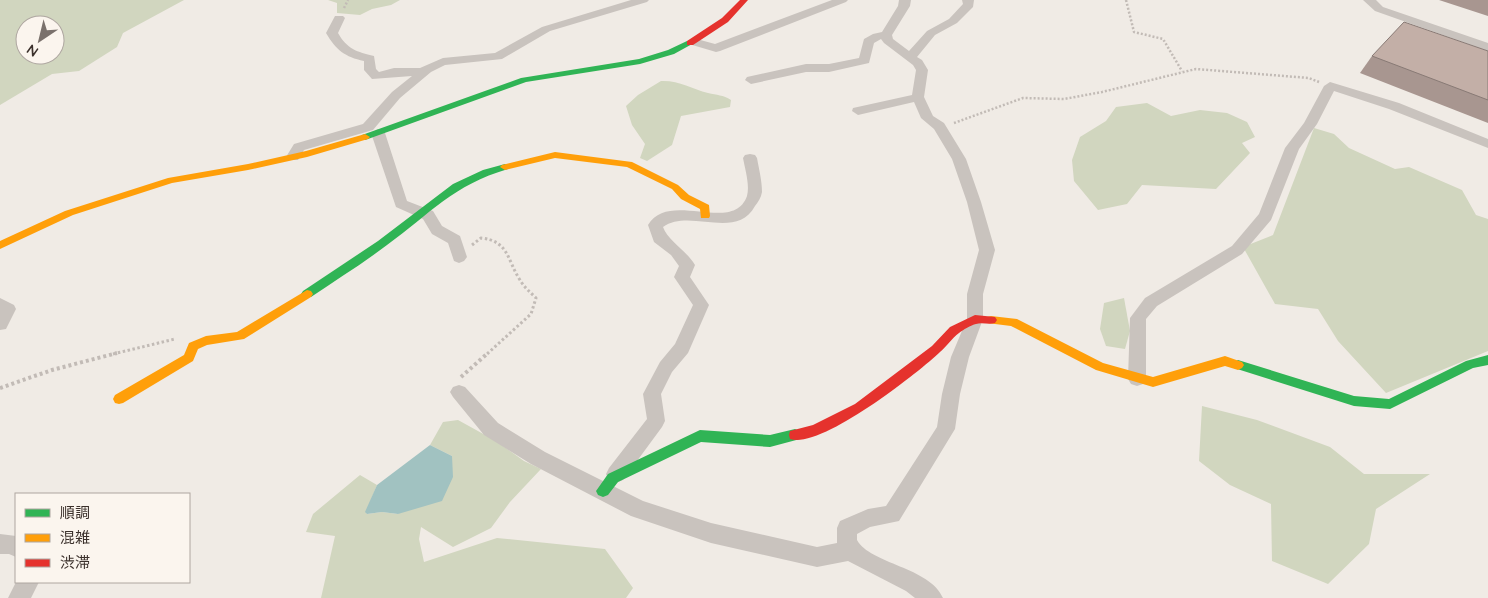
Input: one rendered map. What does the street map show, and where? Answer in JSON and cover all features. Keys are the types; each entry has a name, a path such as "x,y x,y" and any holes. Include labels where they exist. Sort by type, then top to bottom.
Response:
{"street":[{"path":"0,245 69,214 170,180 293,157 378,133 524,80 640,61 672,52 693,42 725,20 744,0"},
{"path":"693,42 716,48 842,0"},
{"path":"905,0 901,12 886,35 888,42 918,63 922,70 918,97 928,118 939,126 960,160 987,250 975,294 975,319 960,358 951,394 946,429 892,514 868,518 847,528 845,541 850,551 856,556 914,584 932,598"},
{"path":"910,58 931,33 953,21 969,5 968,0"},
{"path":"1369,0 1379,9 1488,47"},
{"path":"293,157 299,147 368,127 396,95 423,72 442,62 498,56 546,29 634,1"},
{"path":"339,18 332,33 336,41 349,55 370,59 370,70 376,76 394,72 423,72"},
{"path":"751,80 806,68 829,68 865,60 868,41 877,36 886,35"},
{"path":"1137,378 1138,318 1151,302 1237,250 1266,216 1292,148 1310,124 1330,86 1394,106 1488,144"},
{"path":"858,111 918,97"},
{"path":"378,133 401,204 428,216 437,230 456,240 459,257"},
{"path":"119,399 189,358 193,346 206,341 240,336 289,306 392,236 418,212 469,177 554,155 629,164 675,187 686,197 705,207 705,216"},
{"path":"608,485 656,421 652,394 666,367 682,348 702,305 682,277 687,265 676,251 659,238 655,225 661,218 673,215 730,219 744,212 754,195 750,158"},
{"path":"0,304 8,309 0,324"},
{"path":"608,485 700,436 770,441 816,430 859,408 936,348 954,330 975,319 1013,322 1100,366 1154,382 1225,361 1354,401 1390,404 1470,364 1488,360"},
{"path":"459,392 491,428 538,458 608,485 638,509 711,533 817,557 850,551"},
{"path":"0,544 12,544 15,546"},
{"path":"19,598 27,583"}],"path":[{"path":"1126,0 1134,32 1163,39 1182,71"},
{"path":"939,126 1023,98 1064,99 1102,92 1196,69 1309,78 1330,86"},
{"path":"459,257 480,238 491,238 504,246 520,281 536,298 531,314 458,380 459,392"},
{"path":"0,388 52,370 161,341 185,338 193,346"}],"green space":[{"path":"0,0 184,0 123,33 117,47 79,71 52,74 0,105"},
{"path":"328,0 400,0 391,5 372,9 360,15 337,13 337,3"},
{"path":"661,81 679,83 725,97 731,100 730,107 681,116 672,145 647,161 640,158 645,144 632,125 626,106 638,95"},
{"path":"1147,103 1171,116 1200,110 1227,113 1247,122 1255,137 1242,143 1250,153 1216,189 1142,185 1127,204 1098,210 1074,181 1072,160 1080,137 1106,121 1116,107"},
{"path":"1314,128 1334,134 1349,148 1395,169 1409,167 1462,190 1476,215 1488,219 1488,351 1386,393 1338,341 1318,309 1275,304 1243,247 1273,235"},
{"path":"1124,298 1130,331 1125,349 1106,346 1100,329 1104,303"},
{"path":"1202,406 1257,420 1330,447 1364,474 1430,474 1376,509 1369,544 1328,584 1272,561 1271,504 1230,485 1199,461"},
{"path":"458,420 496,441 524,461 541,469 510,502 491,528 453,547 421,527 419,539 424,562 497,538 605,549 633,588 626,598 321,598 335,536 306,532 313,514 360,475 377,485 366,512 367,514 382,512 398,514 452,456 430,445 443,422"}],"water":[{"path":"430,445 452,456 453,477 442,501 398,514 382,512 367,514 365,512 377,485"}],"building":[{"path":"1404,22 1488,51 1488,100 1372,56"}],"traffic: fast":[{"path":"365,137 524,80 640,61 671,52 690,43"},
{"path":"307,294 382,244 444,194 471,178 505,167"},
{"path":"1238,365 1354,401 1390,404 1470,364 1488,360"},
{"path":"603,491 613,478 700,436 770,441 795,435"}],"traffic: slow":[{"path":"0,245 69,213 171,180 248,167 307,154 365,137"},
{"path":"505,167 555,155 629,164 675,187 685,197 705,207 705,216"},
{"path":"119,399 189,358 193,346 206,341 240,336 307,294"},
{"path":"991,320 1013,322 1100,367 1153,382 1225,361 1238,365"}],"traffic: jam":[{"path":"690,43 725,20 744,0"},
{"path":"795,435 816,430 859,408 936,349 954,330 975,319 991,320"}]}
